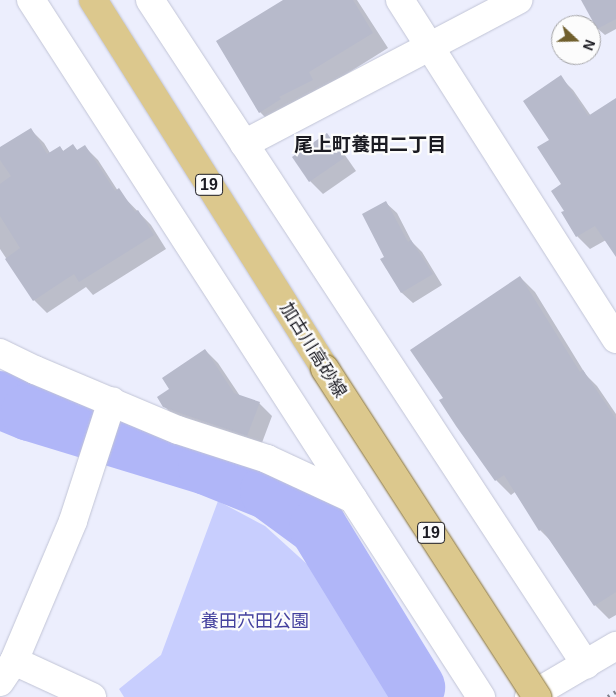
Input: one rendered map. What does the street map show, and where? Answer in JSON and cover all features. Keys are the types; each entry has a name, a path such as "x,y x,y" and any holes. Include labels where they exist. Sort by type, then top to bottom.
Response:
{"main road":[{"name":"加古川高砂線","path":"93,0 325,369 537,697"}],"street":[{"path":"32,0 481,697"},
{"path":"150,0 586,665"},
{"path":"400,0 616,339"},
{"path":"244,144 518,0"},
{"path":"0,354 178,430 267,459 353,499"},
{"path":"92,697 7,671 73,521 112,401"},
{"path":"529,697 616,646"}],"green space":[{"name":"養田穴田公園","path":"218,501 265,526 308,565 352,627 394,697 124,697 119,689 161,655"}],"building":[{"path":"283,0 353,0 373,33 309,72 313,80 279,97 281,99 259,113 216,41"},
{"path":"581,0 616,0 616,19 601,27 601,15 589,15"},
{"path":"561,75 588,116 616,98 616,257 595,226 576,237 561,212 564,211 551,191 561,184 537,147 549,140 523,101"},
{"path":"31,128 47,154 60,146 63,151 73,144 77,150 85,145 115,191 119,188 135,212 138,210 154,235 79,282 74,274 33,301 5,259 20,248 0,216 0,184 11,176 0,160 0,147"},
{"path":"327,133 344,158 309,182 292,157"},
{"path":"386,201 408,242 411,240 433,274 401,293 380,259 384,257 362,214"},
{"path":"520,276 580,372 583,370 616,419 616,592 594,606 542,529 539,531 504,475 495,481 439,400 443,398 410,350"},
{"path":"205,349 234,393 260,402 247,436 163,407 157,397 169,389 162,378"}],"waterway":[{"path":"0,400 30,412 207,466 269,491 318,527 416,687"}],"railway":[{"path":"608,697 616,692"}],"district":[{"name":"尾上町養田二丁目","path":"370,145"}]}
